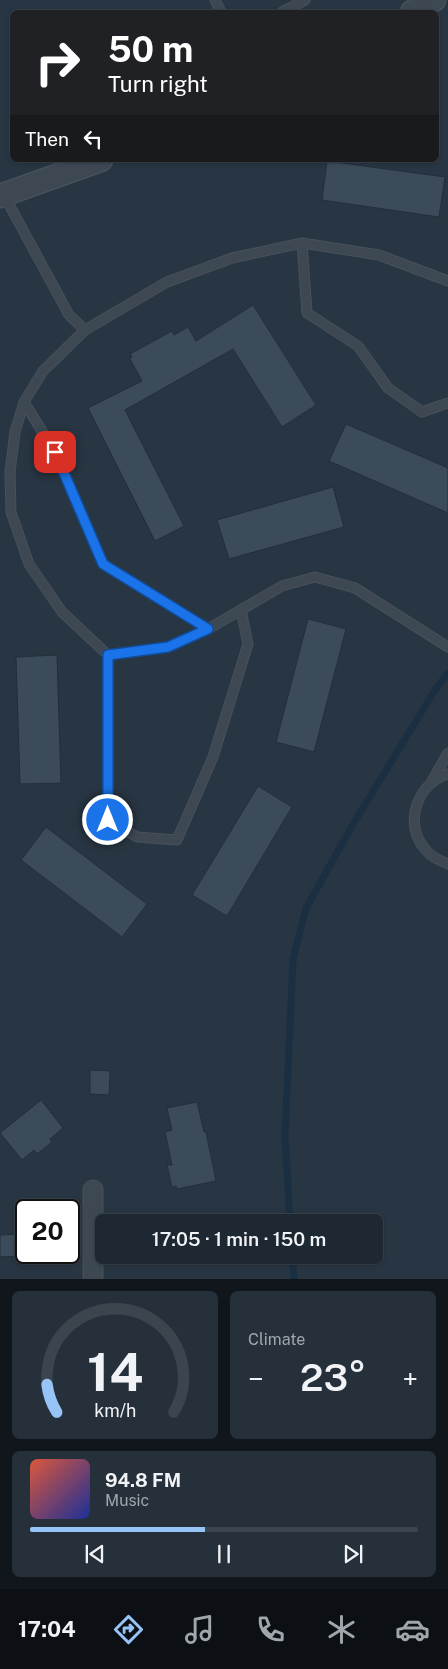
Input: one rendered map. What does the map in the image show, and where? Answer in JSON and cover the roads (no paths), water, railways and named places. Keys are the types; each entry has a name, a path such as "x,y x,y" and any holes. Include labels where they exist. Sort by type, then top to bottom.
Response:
{"street":[{"path":"416,10 434,0"},
{"path":"2,196 96,162"},
{"path":"93,1190 93,1279"}],"lane":[{"path":"286,10 305,0"},
{"path":"2,196 69,315 85,330"},
{"path":"302,243 307,313 358,346 388,388 422,412 448,403"},
{"path":"241,610 248,644 213,757 177,840 137,837 108,820 108,655 62,612 29,564 11,512 10,472 15,432 24,402 43,371 85,330 167,282 232,258 302,243 379,255 448,281"},
{"path":"24,402 55,452 103,564 208,629"},
{"path":"108,655 168,647 208,629 282,586 315,577 355,588 448,647"},
{"path":"448,753 432,782 418,800 414,822 417,837 425,849 436,859 448,864"},
{"path":"432,782 448,774"}],"waterway":[{"path":"290,1214 285,1136 293,959 306,908 355,821 435,690 448,673"},
{"path":"293,1264 294,1279"}]}
